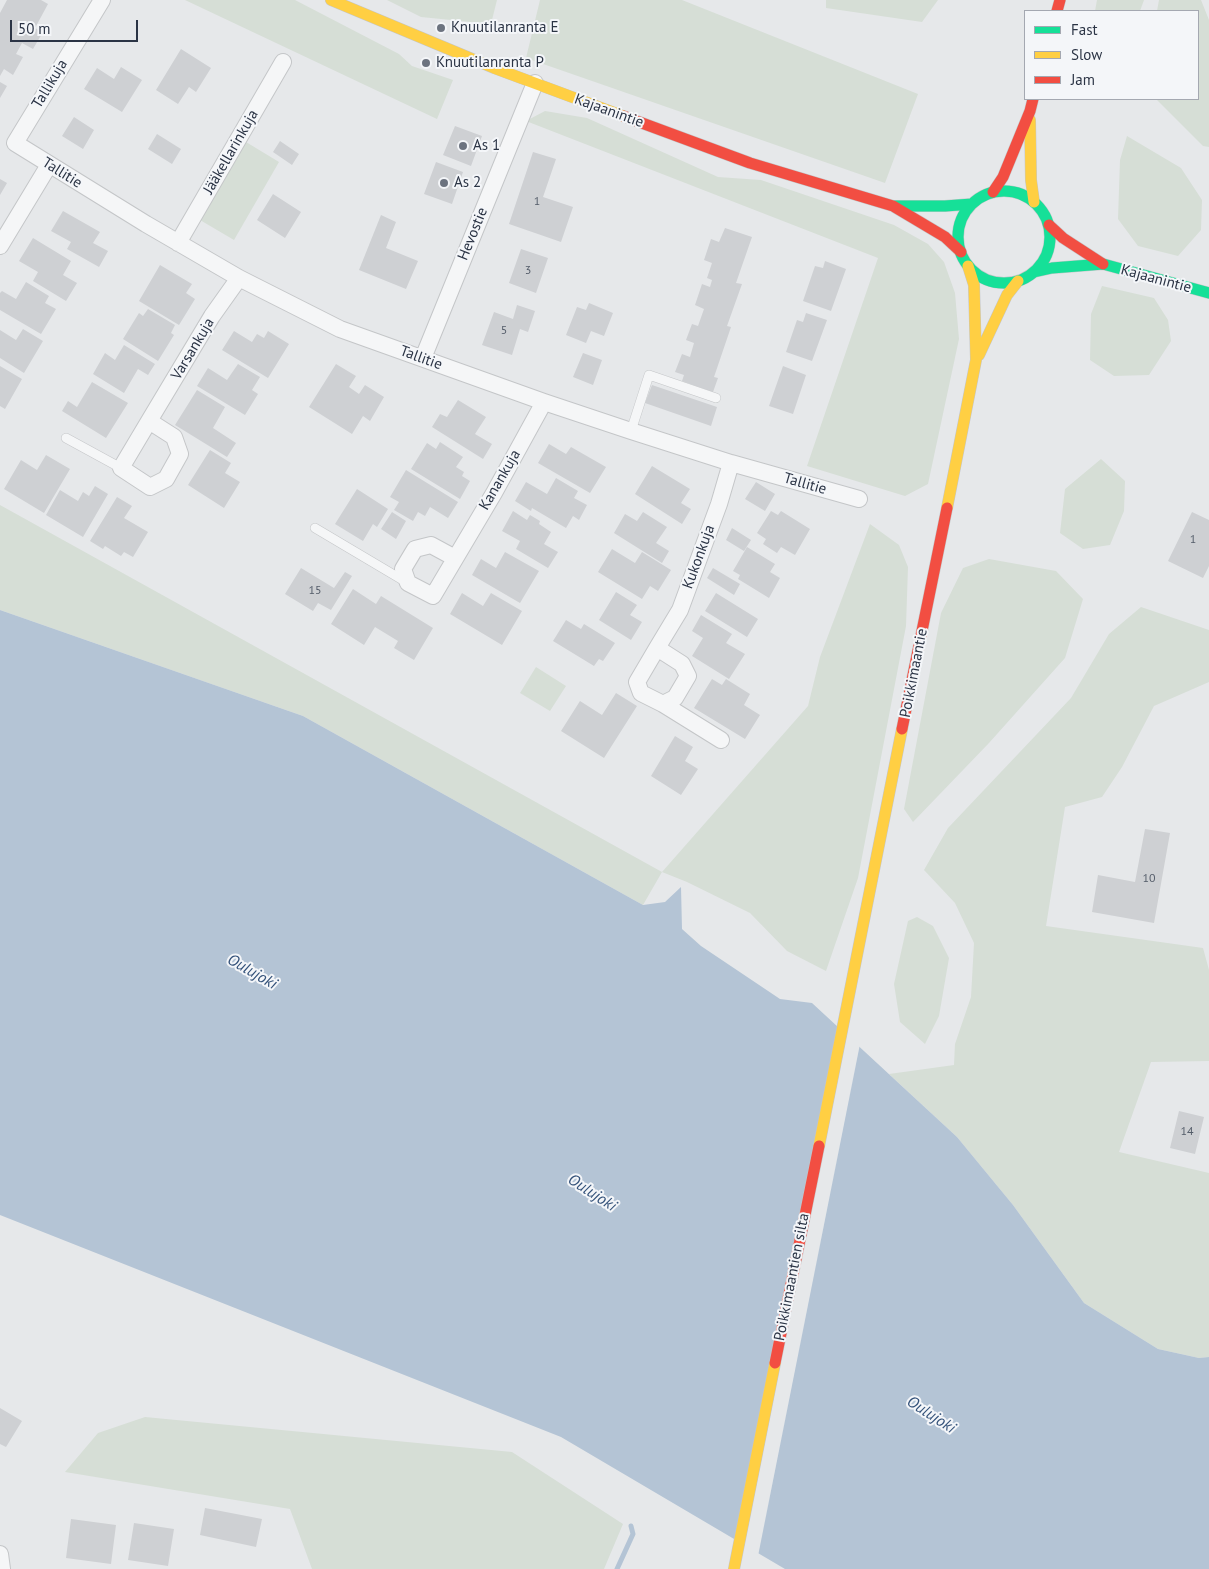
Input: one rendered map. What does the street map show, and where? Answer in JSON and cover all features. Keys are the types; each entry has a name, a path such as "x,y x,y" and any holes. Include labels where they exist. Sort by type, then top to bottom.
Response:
{"main road":[{"name":"Kajaanintie","path":"331,0 494,68 750,163 893,206 946,236 960,252"},
{"path":"993,192 1003,177 1033,100"},
{"path":"1030,111 1031,180 1034,202"},
{"path":"1008,191 1018,193 1034,202 1044,214 1049,225 1050,234 1045,258 1034,272 1018,281 1000,283 982,278 968,266 960,252 958,244 959,226 962,218 972,204 993,192 1008,191"},
{"name":"Kajaanintie","path":"893,206 972,204"},
{"name":"Kajaanintie","path":"1049,225 1063,238 1103,264 1209,293"},
{"name":"Kajaanintie","path":"1034,272 1052,268 1103,264"},
{"name":"Poikkimaantie","path":"851,986 976,360 974,285 968,266"},
{"name":"Poikkimaantie","path":"976,360 1007,295 1018,281"},
{"name":"Poikkimaantien silta","path":"734,1569 851,986"}],"street":[{"name":"Tallikuja","path":"15,143 101,0"},
{"name":"Jääkellarinkuja","path":"178,242 283,62"},
{"name":"Hevostie","path":"423,358 535,83"},
{"name":"Tallitie","path":"15,143 239,278 340,330 630,431 731,463 859,499"},
{"path":"0,246 49,165"},
{"name":"Varsankuja","path":"121,468 212,316 239,278"},
{"name":"Kanankuja","path":"408,583 433,596 544,402"},
{"path":"121,468 150,487 166,479 180,454 174,437 149,421"},
{"name":"Kukonkuja","path":"663,704 641,693 637,682 680,610 719,504 731,463"},
{"path":"408,583 403,569 415,549 431,545 455,558"},
{"path":"657,648 682,664 688,676 675,698 663,704"},
{"path":"663,704 721,740"},
{"path":"0,1554 2,1569"}],"lane":[{"path":"630,431 649,375 716,398"},
{"path":"66,438 121,468"},
{"path":"315,528 408,583"}],"shaded area":[{"path":"185,0 295,0 399,54 412,66 453,80 437,119"},
{"path":"387,0 497,0 491,24 421,17"},
{"path":"540,0 682,0 918,94 885,183 526,58"},
{"path":"826,0 938,0 922,22 826,8"},
{"path":"1097,0 1144,0 1140,10 1095,10"},
{"path":"1159,0 1201,0 1209,20 1209,147 1203,146 1157,100 1199,100 1199,10 1157,10"},
{"path":"545,111 587,118 718,177 761,180 894,225 928,244 944,262 955,293 959,339 928,484 905,496 807,466 878,258 526,121"},
{"path":"1127,136 1181,168 1202,200 1201,230 1178,256 1138,246 1118,219 1120,160"},
{"path":"246,142 279,162 234,240 200,220"},
{"path":"1102,286 1154,298 1168,320 1171,341 1149,375 1114,376 1090,360 1091,314"},
{"path":"1101,459 1125,481 1124,511 1110,545 1083,549 1060,533 1065,489"},
{"path":"0,505 662,872 643,905 303,716 0,610"},
{"path":"870,524 899,545 908,567 906,626 858,878 826,971 787,951 750,913 662,872 808,706 820,657"},
{"path":"989,559 1056,571 1083,599 1065,658 989,743 913,822 904,809 941,613 963,568"},
{"path":"1141,607 1209,630 1209,682 1154,706 1122,767 1102,797 1065,807 1046,926 1203,948 1209,970 1209,1061 1151,1062 1119,1152 1209,1173 1209,1357 1199,1358 1158,1349 1084,1303 1013,1205 957,1137 889,1074 954,1065 955,1044 971,997 974,943 955,903 924,870 948,828 1071,698 1109,634"},
{"path":"536,667 566,686 550,711 520,693"},
{"path":"917,917 933,926 949,958 939,1016 925,1044 900,1022 894,984 908,921"},
{"path":"145,1417 512,1452 623,1524 604,1569 312,1569 290,1509 65,1472 98,1433"}],"water":[{"name":"Oulujoki","path":"0,610 303,716 643,905 665,902 681,887 682,929 701,946 780,999 812,1003 957,1137 1013,1205 1084,1303 1158,1349 1199,1358 1209,1357 1209,1569 785,1569 561,1437 0,1215"}],"pier":[{"path":"843,1028 860,1044 758,1556 738,1545"}],"building":[{"path":"7,0 41,0 48,4 35,28 43,32 33,49 22,43 16,54 23,57 13,75 4,69 0,76 0,13"},
{"path":"181,49 211,68 196,92 189,87 178,104 156,90"},
{"path":"121,67 142,80 122,112 84,89 97,68 114,79"},
{"path":"0,82 7,86 0,98"},
{"path":"74,117 94,130 83,149 62,136"},
{"name":"As 1","path":"455,126 482,136 471,166 443,155"},
{"path":"157,134 181,149 172,164 148,149"},
{"path":"280,141 299,154 292,165 273,152"},
{"path":"533,152 556,159 543,197 573,207 561,242 509,224"},
{"name":"As 2","path":"436,162 463,172 452,204 424,194"},
{"path":"0,179 7,183 0,195"},
{"path":"273,194 301,212 285,238 257,220"},
{"path":"63,211 100,232 93,243 108,251 99,267 67,249 71,242 51,231"},
{"path":"381,215 396,222 386,248 418,261 406,289 359,270"},
{"path":"725,228 752,237 736,283 742,284 727,326 731,327 714,377 718,378 713,392 682,381 684,375 675,372 682,354 690,357 694,343 686,340 692,324 698,326 704,309 695,305 702,284 710,287 712,280 707,278 712,263 704,260 711,239 719,242"},
{"path":"33,238 71,261 63,275 77,283 66,301 33,281 38,272 19,261"},
{"path":"521,249 548,258 536,293 509,283"},
{"path":"825,261 846,269 831,311 803,301 815,266 823,268"},
{"path":"160,265 192,284 186,293 195,299 179,325 139,301"},
{"path":"26,282 49,296 45,303 56,309 41,334 0,310 0,293 2,291 16,299"},
{"path":"589,303 613,313 604,336 591,331 586,343 566,335 577,307 586,310"},
{"path":"517,305 535,311 528,332 520,329 512,355 482,345 494,312 513,319"},
{"path":"148,309 175,325 171,333 174,335 158,361 123,339 139,313 143,316"},
{"path":"806,313 827,320 812,361 786,352 797,320 803,322"},
{"path":"23,329 43,341 24,373 0,358 0,330 16,340"},
{"path":"234,331 252,342 257,334 264,338 268,331 289,344 268,378 222,350"},
{"path":"124,345 155,364 148,375 138,369 124,393 93,374 105,353 115,360"},
{"path":"583,353 602,360 593,385 573,377"},
{"path":"238,364 260,377 252,390 258,394 245,415 197,386 208,368 227,380"},
{"path":"336,364 356,376 349,387 359,394 365,385 384,397 370,421 363,416 352,434 309,407"},
{"path":"0,366 22,379 5,409 0,406"},
{"path":"783,366 806,375 793,414 769,406"},
{"path":"92,382 128,403 106,438 62,411 68,401 77,407"},
{"path":"652,385 717,407 711,426 645,403"},
{"path":"197,390 225,407 213,428 236,443 227,457 175,425"},
{"path":"458,400 486,417 475,434 492,444 483,459 432,427 440,414 447,417"},
{"path":"440,442 463,457 456,467 464,472 462,476 470,481 460,499 411,469 427,443 436,449"},
{"path":"549,444 566,454 571,447 606,467 590,493 538,463"},
{"path":"210,450 231,463 225,473 240,482 224,508 188,485"},
{"path":"46,455 70,469 44,513 4,489 21,460 37,470"},
{"path":"652,466 690,489 681,503 691,509 682,524 635,494"},
{"path":"406,470 458,502 448,518 430,507 425,516 418,512 413,521 394,510 399,502 390,497"},
{"path":"556,478 578,491 574,498 587,505 579,520 573,516 566,528 532,508 531,511 515,501 526,482 547,494"},
{"path":"756,482 775,494 765,511 745,499"},
{"path":"95,486 108,494 83,537 46,515 60,490 78,501 83,492 89,496"},
{"path":"357,489 388,509 377,527 373,524 363,541 335,524"},
{"path":"117,497 132,506 124,518 148,532 133,557 124,552 121,556 105,546 103,549 90,541"},
{"path":"513,511 527,520 530,515 540,521 539,524 551,532 544,544 558,552 548,568 516,549 520,541 502,531"},
{"path":"771,511 778,515 781,511 810,529 795,555 781,547 777,553 763,544 766,539 757,533"},
{"path":"392,512 406,521 396,539 381,529"},
{"path":"643,512 667,527 656,543 669,551 662,563 614,533 625,514 637,521"},
{"path":"1192,512 1209,520 1209,566 1203,578 1168,561"},
{"path":"732,528 751,540 744,551 726,540"},
{"path":"747,547 775,564 770,572 780,578 769,598 738,579 740,575 733,571"},
{"path":"612,549 635,563 642,552 671,570 658,591 650,586 642,599 598,572"},
{"path":"505,552 539,571 520,603 472,575 481,559 496,568"},
{"path":"301,568 334,588 345,572 352,576 331,610 318,603 313,611 285,594"},
{"path":"713,568 740,584 734,595 707,578"},
{"path":"353,589 376,604 381,596 433,628 414,660 394,648 398,641 375,627 364,645 331,624"},
{"path":"616,592 637,605 630,615 642,622 631,640 599,620"},
{"path":"462,593 483,606 491,593 522,611 502,645 450,614"},
{"path":"716,593 758,619 747,637 705,611"},
{"path":"701,615 732,634 726,643 745,654 729,679 692,656 703,638 692,631"},
{"path":"566,620 581,629 584,624 615,643 603,661 599,659 594,666 553,641"},
{"path":"712,679 722,685 726,679 750,694 744,705 760,715 745,739 694,708"},
{"path":"616,693 637,706 604,758 561,731 580,701 602,715"},
{"path":"675,736 693,747 685,761 698,769 681,795 651,776"},
{"path":"1145,829 1170,833 1154,923 1092,912 1098,875 1135,882"},
{"path":"1179,1111 1204,1117 1195,1154 1170,1148"},
{"path":"0,1408 22,1421 6,1447 0,1444"},
{"path":"205,1508 262,1519 256,1547 200,1535"},
{"path":"71,1519 116,1525 111,1564 66,1558"},
{"path":"134,1523 174,1529 168,1566 128,1560"}],"waterway":[{"path":"617,1569 633,1534 631,1526"}],"traffic: fast":[{"path":"1004,191 1022,195 1037,204 1046,219 1050,237 1046,255 1037,270 1022,279 1004,283 986,279 971,270 962,255 958,237 962,219 971,204 986,195 1004,191"},
{"path":"895,206 972,204"},
{"path":"1034,272 1052,268 1103,264 1209,293"}],"traffic: slow":[{"path":"331,0 494,68 623,116"},
{"path":"1030,120 1031,180 1034,202"},
{"path":"947,508 976,360 974,285 968,266"},
{"path":"979,355 1007,295 1018,281"},
{"path":"819,1146 902,729"},
{"path":"734,1569 775,1363"}],"traffic: jam":[{"path":"1057,10 1060,0"},
{"path":"993,192 1003,177 1033,100"},
{"path":"623,116 750,163 893,206 945,237 961,252"},
{"path":"1049,225 1063,238 1103,264"},
{"path":"902,729 947,508"},
{"path":"775,1363 819,1146"}],"place":[{"name":"Knuutilanranta E","path":"441,28"},
{"name":"Knuutilanranta P","path":"426,63"},
{"name":"As 1","path":"463,146"},
{"name":"As 2","path":"444,183"}]}
